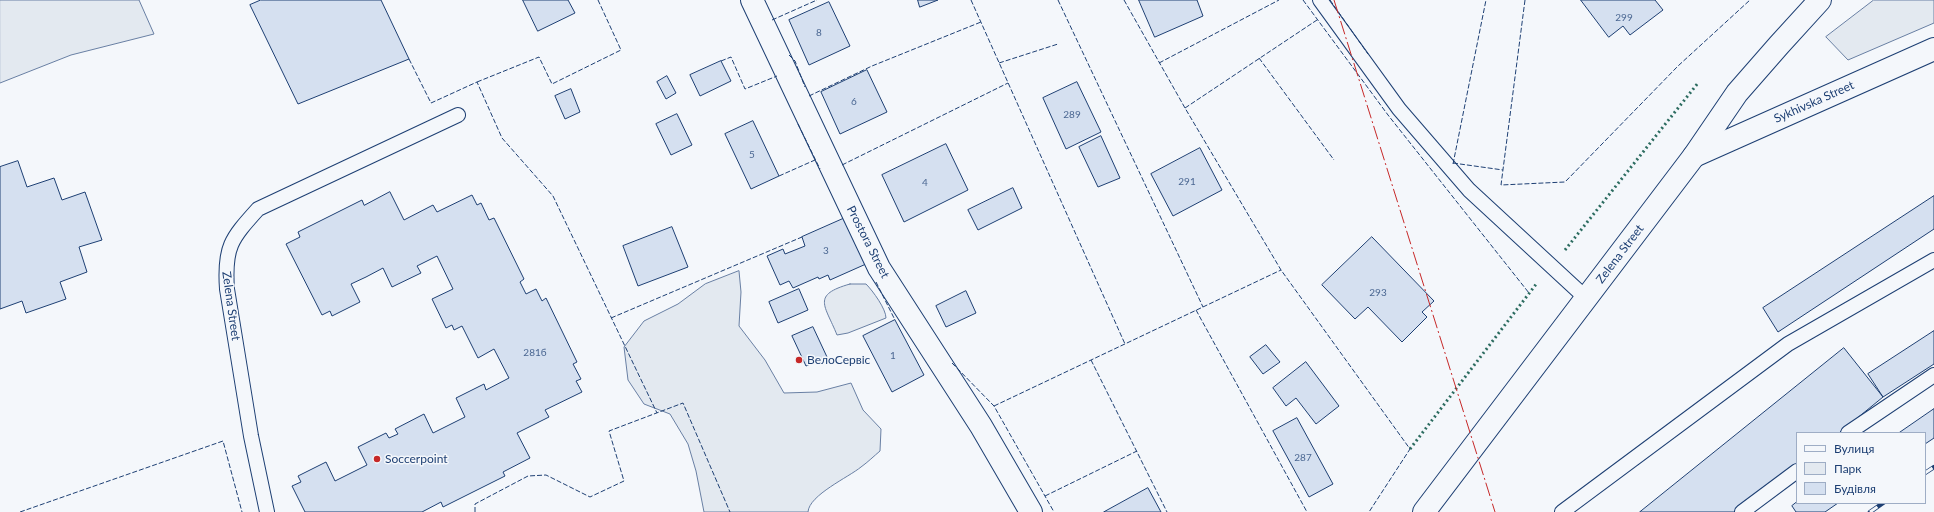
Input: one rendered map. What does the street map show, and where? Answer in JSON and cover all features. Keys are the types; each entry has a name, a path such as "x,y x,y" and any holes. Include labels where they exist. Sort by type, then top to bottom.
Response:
{"main road":[{"name":"Prostora Street","path":"752,0 879,268 981,426 1031,512"},
{"name":"Zelena Street","path":"1424,512 1694,156 1737,93 1779,44 1820,0"},
{"name":"Sykhivska Street","path":"1694,156 1934,49"}],"lane":[{"path":"1320,0 1399,109 1469,190 1587,299"},
{"name":"Zelena Street","path":"267,512 251,436 227,289 225,264 230,245 258,209 458,116"},
{"path":"1562,512 1788,344 1934,260"},
{"path":"1849,432 1934,375"},
{"path":"1742,512 1796,472"}],"green space":[{"path":"0,0 139,0 154,34 71,55 0,83"},
{"path":"1874,0 1934,0 1934,23 1848,60 1826,37"},
{"path":"739,271 741,292 739,326 765,360 784,393 817,392 851,383 863,410 881,429 880,451 861,467 822,493 815,499 808,512 704,512 696,471 688,444 670,414 644,404 628,380 624,347 644,321 678,304 705,284"},
{"path":"850,284 866,284 882,305 886,318 848,333 837,335 824,302 830,292"}],"building":[{"path":"261,0 381,0 409,59 298,104 250,5"},
{"path":"523,0 568,0 575,13 538,31"},
{"path":"918,0 938,0 920,7"},
{"path":"1139,0 1197,0 1203,16 1155,37"},
{"path":"1581,0 1655,0 1663,10 1630,35 1623,26 1609,37"},
{"path":"829,2 850,46 809,65 789,20"},
{"path":"721,61 731,81 700,96 690,75"},
{"path":"867,70 887,112 840,134 821,92"},
{"path":"667,76 676,93 666,99 657,82"},
{"path":"1077,82 1101,132 1066,149 1043,98"},
{"path":"571,89 580,112 565,119 555,96"},
{"path":"677,114 692,145 671,155 656,124"},
{"path":"753,121 779,176 751,189 725,134"},
{"path":"1101,136 1120,178 1098,187 1079,147"},
{"path":"946,144 968,190 904,222 882,175"},
{"path":"1200,148 1222,190 1173,216 1151,174"},
{"path":"18,161 27,187 54,178 62,200 85,192 102,240 79,247 87,272 60,282 66,299 26,313 22,301 0,309 0,167"},
{"path":"1013,188 1022,208 978,230 968,210"},
{"path":"390,192 404,220 433,205 437,212 472,195 477,205 481,203 489,220 494,218 524,279 520,282 526,294 536,289 542,301 546,298 577,362 573,364 581,379 576,381 582,392 545,410 549,417 517,433 530,458 503,472 505,476 443,507 441,502 422,512 305,512 292,486 301,482 298,476 326,462 335,481 367,465 358,447 386,433 389,438 398,434 395,429 424,414 433,433 465,417 456,398 484,384 486,390 509,378 494,349 478,358 462,326 454,330 452,325 446,328 432,299 453,289 437,256 417,266 421,273 392,287 383,268 351,284 360,302 332,316 330,311 322,315 286,244 300,237 298,232 362,200 364,205"},
{"path":"1934,196 1934,229 1778,332 1763,308"},
{"path":"845,218 866,264 830,280 828,275 819,279 818,277 793,288 789,281 780,285 767,256 783,249 785,254 805,246 802,237"},
{"path":"672,227 688,267 638,286 623,246"},
{"path":"1372,237 1434,301 1422,312 1427,317 1402,342 1368,307 1355,319 1322,285"},
{"path":"799,289 808,310 778,323 769,302"},
{"path":"966,291 976,313 946,327 936,306"},
{"path":"895,320 924,375 892,392 863,336"},
{"path":"813,327 827,357 806,366 792,336"},
{"path":"1934,331 1934,364 1883,397 1868,374"},
{"path":"1266,345 1280,362 1263,374 1250,357"},
{"path":"1844,348 1883,397 1840,432 1796,432 1796,467 1740,512 1640,512"},
{"path":"1306,362 1339,406 1316,424 1296,398 1286,406 1273,388"},
{"path":"1934,409 1934,438 1926,443 1926,432 1900,432"},
{"path":"1297,418 1333,484 1309,497 1273,431"},
{"path":"1148,488 1161,512 1104,512"},
{"path":"1796,503 1837,504 1825,512 1796,512 1792,506"}],"railway":[{"path":"1926,472 1934,467"},
{"path":"1870,512 1882,504"}],"hedge":[{"path":"1565,250 1698,83"},
{"path":"1410,449 1537,283"}],"fence":[{"path":"477,82 539,57 552,84 621,50 598,0"},
{"path":"772,20 817,0"},
{"path":"971,0 1125,344"},
{"path":"1058,0 1203,307"},
{"path":"1124,0 1185,108 1281,270 1410,449 1369,512"},
{"path":"1159,63 1279,0"},
{"path":"1303,0 1388,115 1529,293"},
{"path":"1330,0 1368,54"},
{"path":"1453,164 1486,0"},
{"path":"1525,0 1501,185 1565,182 1678,66 1750,0"},
{"path":"1185,108 1317,20"},
{"path":"809,96 872,66 981,22"},
{"path":"999,63 1058,44"},
{"path":"789,55 795,61 805,87"},
{"path":"721,61 731,57 745,89 777,76"},
{"path":"1259,58 1334,160"},
{"path":"409,59 431,103 477,82 502,138 553,196 657,413"},
{"path":"842,165 1008,83"},
{"path":"798,124 820,169"},
{"path":"779,176 815,160"},
{"path":"1453,163 1503,170"},
{"path":"611,318 802,237"},
{"path":"994,406 1281,270"},
{"path":"876,282 895,320"},
{"path":"1196,310 1307,512"},
{"path":"1091,360 1167,512"},
{"path":"952,363 994,406 1054,512"},
{"path":"475,512 475,504 528,476 546,475 590,497 624,481 609,431 683,403 730,512"},
{"path":"20,512 223,441 242,512"},
{"path":"1045,496 1137,451"}],"power":[{"path":"1334,0 1495,512"}],"place":[{"name":"ВелоСервіс","path":"799,360"},
{"name":"Soccerpoint","path":"377,459"}]}
